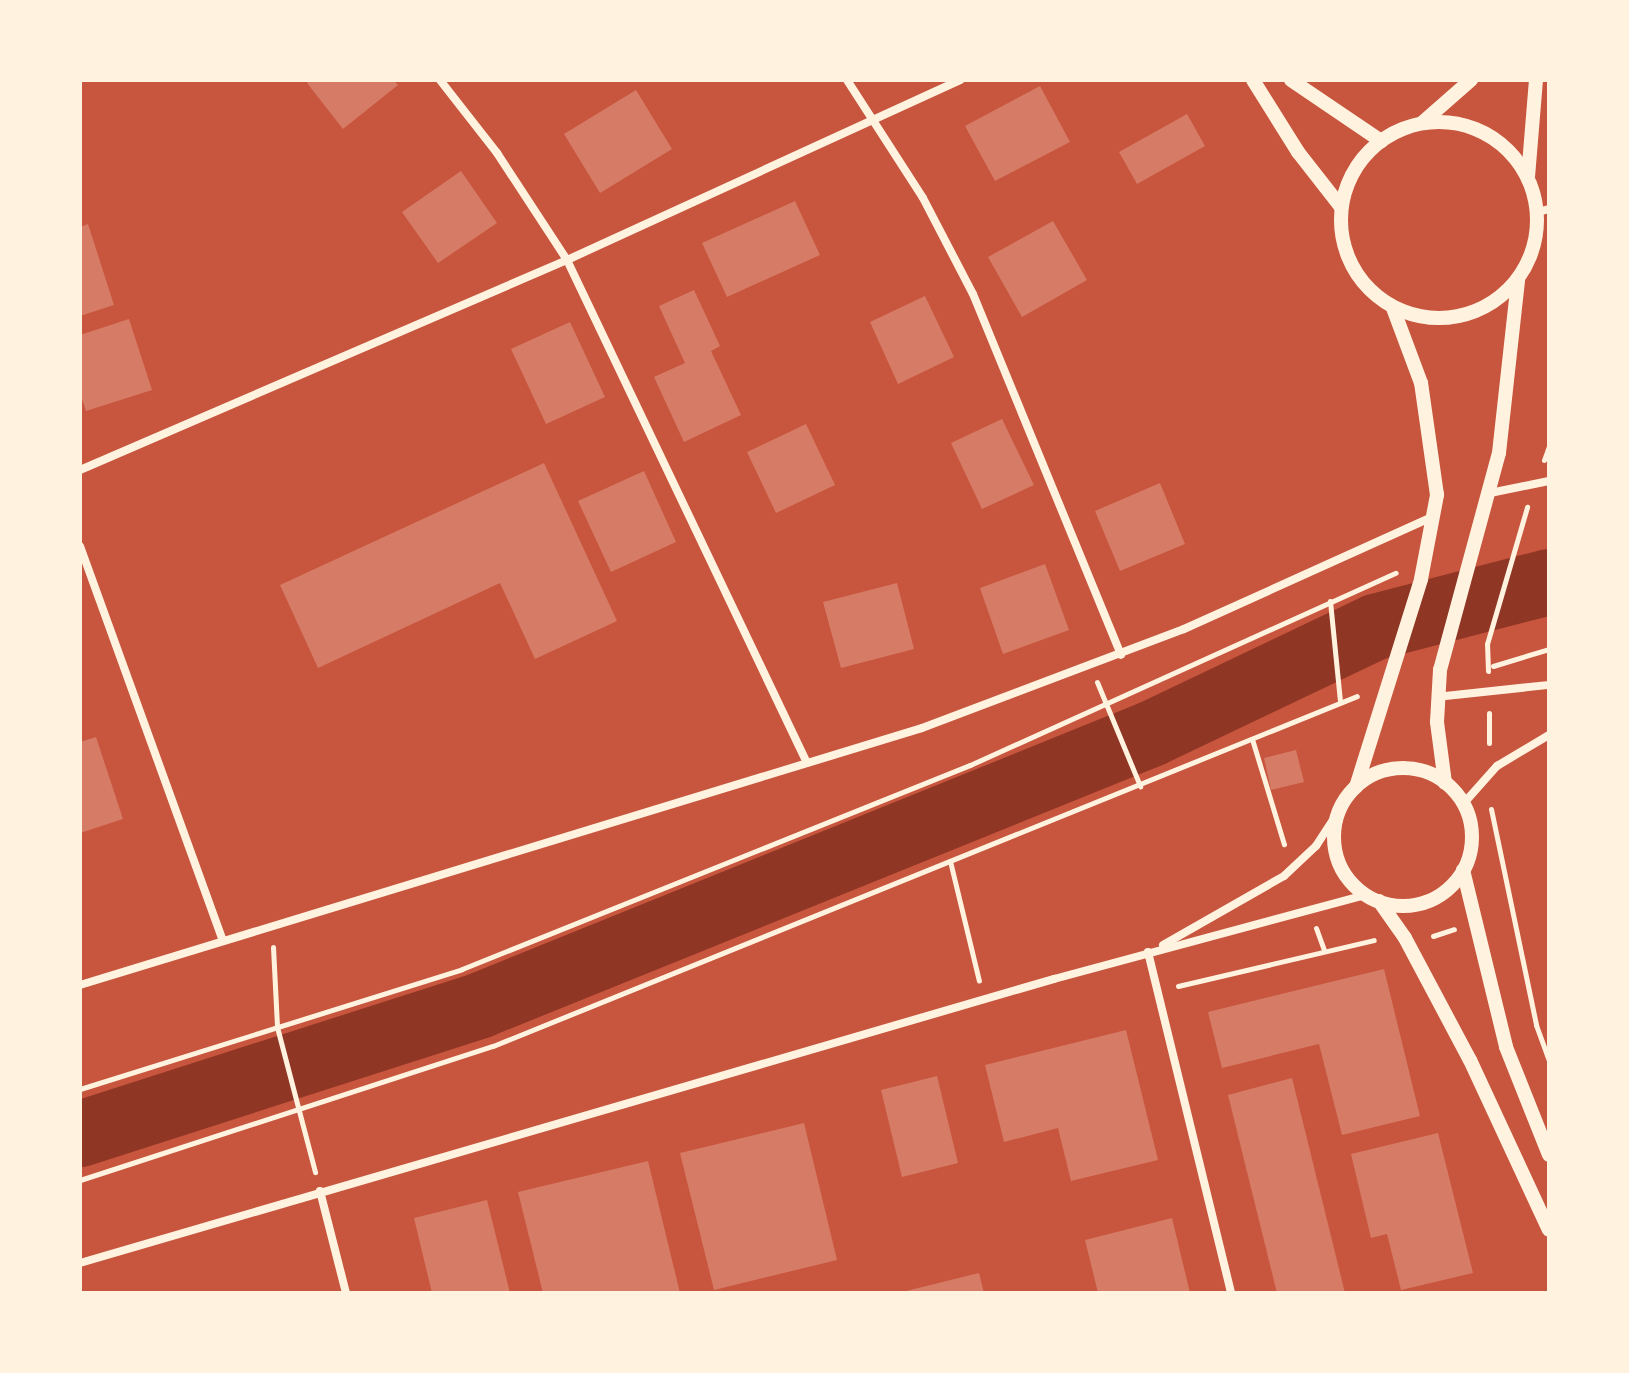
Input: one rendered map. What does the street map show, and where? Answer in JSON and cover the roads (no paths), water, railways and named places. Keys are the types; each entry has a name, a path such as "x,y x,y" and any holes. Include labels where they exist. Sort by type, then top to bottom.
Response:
{"street":[{"path":"440,80 497,153 567,260 807,763"},
{"path":"847,80 875,122 973,294 1121,655"},
{"path":"80,470 567,260 875,122 961,80"},
{"path":"1253,80 1298,152 1341,207"},
{"path":"1291,80 1381,141"},
{"path":"1148,952 1238,906 1284,876 1316,846 1356,787 1421,579 1434,516 1430,424 1409,344 1393,308 1356,273 1343,241 1341,207 1354,170 1381,141 1420,124 1471,80"},
{"path":"1528,177 1536,80"},
{"path":"1393,308 1426,318 1461,316 1492,303 1518,280 1535,248 1544,210 1528,177 1491,136 1457,123 1420,124"},
{"path":"1445,783 1436,697 1440,670 1490,493 1505,412 1518,280"},
{"path":"1490,493 1549,481"},
{"path":"80,985 950,719 1121,655 1434,516"},
{"path":"80,546 223,941"},
{"path":"1436,697 1549,685"},
{"path":"1464,803 1490,772 1549,735"},
{"path":"1356,787 1380,772 1407,768 1445,783 1464,803 1472,830 1463,870 1473,924 1506,1047 1549,1155"},
{"path":"1340,809 1336,850 1346,876 1372,898 1408,943 1470,1060 1549,1230"},
{"path":"80,1263 1148,952 1372,898 1406,905 1433,898 1463,870"},
{"path":"1148,952 1231,1293"},
{"path":"320,1191 346,1293"}],"waterway":[{"path":"80,1134 481,1005 1151,734 1375,627 1549,582"}]}
